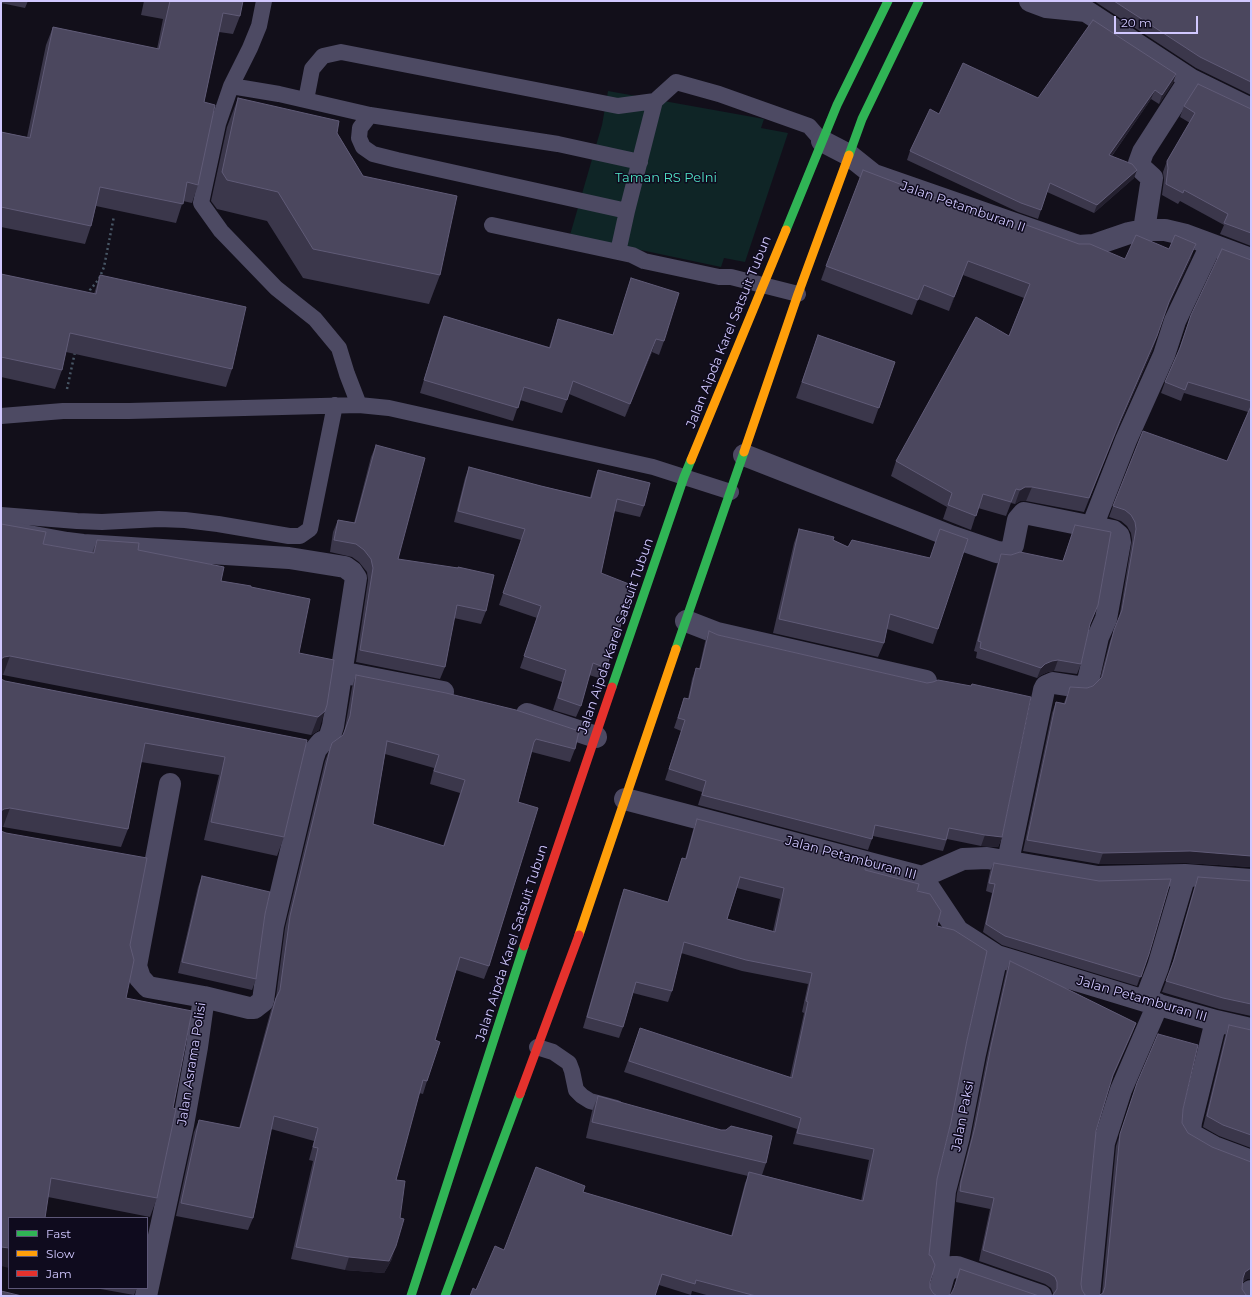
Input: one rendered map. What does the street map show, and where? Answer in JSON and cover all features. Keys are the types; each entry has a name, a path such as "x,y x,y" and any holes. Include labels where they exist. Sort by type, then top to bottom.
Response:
{"main road":[{"name":"Jalan Aipda Karel Satsuit Tubun","path":"411,1296 512,981 684,477 837,105 888,1"},
{"path":"445,1296 588,912 625,799 798,294 862,119 919,1"}],"street":[{"path":"1030,1 1046,7 1086,11 1190,78 1251,109"},
{"path":"1144,230 1152,178 1140,168 1139,163 1143,152 1190,78"},
{"name":"Jalan Petamburan II","path":"822,141 849,155 874,175 1078,246 1094,245 1129,233 1144,230 1165,230 1186,235 1251,259"},
{"path":"1092,527 1126,440 1164,355 1175,320 1211,245"},
{"path":"744,455 953,537 997,552 1004,553 1010,551 1013,545 1018,520 1024,513 1113,531 1119,536 1120,542 1106,619 1098,637 1088,681 1086,685 1079,687 1053,683 1046,686 1044,690 1008,861"},
{"path":"1,530 67,543 289,558 345,567 352,572 356,578 340,672 333,726 329,739 322,742 316,749 313,758 273,926 263,1000 254,1008 249,1008 204,997"},
{"path":"686,621 717,633 926,681"},
{"path":"340,672 465,698"},
{"path":"508,708 582,731 596,737"},
{"path":"294,745 316,749"},
{"name":"Jalan Asrama Polisi","path":"148,1287 183,1125 204,997 148,987 140,978 136,966 147,865 170,784"},
{"name":"Jalan Petamburan III","path":"625,799 922,877 958,931 997,956 1216,1021 1251,1029"},
{"path":"922,877 963,859 987,858 1098,877 1184,875 1251,880"},
{"path":"1089,1296 1104,1143 1151,1002 1158,967 1184,875"},
{"name":"Jalan Paksi","path":"944,1275 938,1261 945,1191 959,1136 975,1054 997,956"},
{"path":"1216,1021 1190,1131 1194,1136 1214,1147 1251,1161"},
{"path":"938,1296 944,1275 952,1267 957,1267 1041,1296"},
{"path":"1250,1296 1251,1291"}],"lane":[{"path":"264,1 259,26 231,86 218,124 201,203 221,231 276,288 315,319 339,348 347,374 360,405"},
{"path":"306,100 312,69 323,56 341,52 618,106 655,101"},
{"path":"625,254 627,211 655,101 676,82 719,94 809,126 822,141"},
{"path":"231,86 279,94 370,115 558,144 640,162"},
{"path":"370,115 360,128 358,138 363,147 373,154 627,211"},
{"path":"492,225 625,254 644,261 719,277 731,277 798,294"},
{"path":"1,516 102,522 158,519 185,520 289,536 300,536 310,529 335,404"},
{"path":"1,416 63,410 129,411 335,404 389,408 645,465 731,492"},
{"path":"537,1047 553,1052 569,1063 576,1090 582,1096 590,1101 627,1112"}],"path":[{"path":"88,297 90,290 99,279 104,267 114,216"},
{"path":"63,410 76,349"}],"green space":[{"name":"Taman RS Pelni","path":"608,91 764,119 761,128 788,133 745,262 724,258 721,267 570,235 602,125"}],"building":[{"path":"170,1 243,1 240,16 223,13 204,102 215,105 198,185 187,182 183,204 100,187 91,226 1,207 1,132 30,138 53,27 159,49"},
{"path":"1114,1 1251,1 1251,82 1200,57"},
{"path":"1093,20 1176,74 1162,95 1155,90 1109,155 1132,164 1137,170 1097,205 1050,183 1041,210 1021,203 910,151 930,109 939,114 963,63 1038,98"},
{"path":"1198,84 1251,109 1251,233 1224,223 1228,214 1184,190 1183,193 1166,184 1168,168 1167,161 1195,113 1184,106"},
{"path":"238,98 339,121 337,133 363,176 457,196 440,275 313,249 278,192 227,180 222,172"},
{"path":"863,170 1015,228 1018,222 1079,244 1090,244 1125,259 1136,235 1169,249 1175,235 1196,244 1169,302 1157,336 1120,421 1089,498 1025,487 1020,490 1016,489 1011,502 983,494 976,516 948,505 952,493 896,461 976,317 1009,336 1030,284 968,261 954,297 924,285 918,300 826,266"},
{"path":"1222,249 1251,260 1251,401 1188,382 1185,390 1165,382 1180,348 1191,315"},
{"path":"1,274 96,294 100,275 246,307 232,369 70,333 62,370 1,357"},
{"path":"631,278 679,293 664,341 656,339 630,404 573,381 567,400 524,387 518,408 424,380 444,316 550,348 558,319 613,335"},
{"path":"818,335 895,362 879,408 802,382"},
{"path":"1251,406 1251,856 1190,851 1103,853 1027,840 1056,702 1065,704 1070,687 1087,688 1093,686 1102,677 1114,630 1122,610 1136,529 1135,522 1131,515 1125,510 1113,506 1143,431 1227,461"},
{"path":"376,445 425,458 398,559 458,567 494,575 486,611 457,605 445,667 360,650 373,568 371,559 364,550 356,544 334,540 338,520 355,523"},
{"path":"469,467 591,498 598,470 650,483 644,506 617,499 601,573 634,586 606,668 593,663 581,706 558,698 566,670 524,656 541,606 503,593 525,529 458,511"},
{"path":"1,524 46,532 43,544 94,553 97,540 139,543 138,550 224,567 221,581 310,599 299,653 334,660 325,711 318,717 10,656 1,659"},
{"path":"1075,525 1111,532 1098,605 1090,624 1081,664 1058,660 1045,664 1041,668 980,648 981,642 978,641 1001,554 1011,555 1020,552 1063,561"},
{"path":"799,529 834,537 833,540 848,547 852,540 930,558 940,529 968,539 938,629 890,614 884,643 779,619"},
{"path":"709,631 718,635 927,683 938,680 971,686 972,684 1031,697 1002,837 949,828 946,840 875,825 872,839 702,795 706,781 669,769 685,720 678,718 684,698 689,699 696,668 700,669"},
{"path":"356,675 446,693 516,710 579,731 575,749 536,739 534,742 518,802 538,808 489,966 460,957 435,1040 440,1042 427,1081 423,1080 396,1180 405,1181 400,1218 404,1219 396,1246 389,1261 349,1257 296,1247 318,1148 313,1147 318,1128 274,1116 253,1218 181,1203 199,1120 240,1128 276,998 280,990 290,916 330,749 332,743 343,735 350,716","holes":["387,741 439,755 434,771 465,780 444,846 373,824"]},
{"path":"1,679 307,740 284,837 211,822 225,757 145,743 128,829 10,808 1,811"},
{"path":"697,819 866,863 865,870 919,884 917,891 930,894 941,911 937,926 954,930 987,951 967,1040 951,1122 937,1179 929,1255 931,1256 935,1265 930,1282 930,1288 937,1296 756,1296 696,1280 695,1284 662,1274 655,1296 470,1296 473,1288 476,1290 495,1246 504,1250 536,1167 585,1186 583,1192 732,1236 749,1172 863,1201 874,1149 797,1133 801,1118 629,1061 640,1028 792,1078 808,1002 806,1001 812,973 746,960 684,942 672,991 636,982 623,1027 587,1017 624,889 668,902 682,858 686,859","holes":["740,877 784,888 775,932 727,919"]},
{"path":"1,831 147,858 130,945 134,960 126,998 192,1011 173,1108 176,1109 157,1198 51,1178 45,1217 8,1217 8,1248 1,1247"},
{"path":"994,863 1099,881 1171,879 1141,977 1005,936 986,924 995,884 989,883"},
{"path":"202,876 270,892 265,914 256,979 182,962"},
{"path":"1198,877 1251,881 1251,1004 1223,998 1166,981 1174,960"},
{"path":"1010,961 1136,1023 1113,1075 1096,1131 1081,1284 1082,1290 1085,1295 1088,1296 1050,1296 1053,1295 1057,1289 1055,1277 1049,1273 983,1250 994,1198 960,1191"},
{"path":"1229,1025 1251,1030 1251,1135 1223,1125 1207,1116"},
{"path":"1158,1034 1198,1045 1183,1109 1182,1123 1188,1133 1212,1147 1251,1162 1251,1268 1245,1272 1242,1289 1246,1295 1249,1296 1098,1296 1103,1293 1105,1287 1120,1134 1137,1083"},
{"path":"598,1096 721,1130 726,1130 731,1126 772,1136 766,1163 592,1122"},
{"path":"960,1269 1039,1296 947,1296 951,1294 954,1288"},
{"path":"1,1291 22,1296 1,1296"}],"traffic: fast":[{"path":"786,230 837,105 888,1"},
{"path":"849,155 862,119 919,1"},
{"path":"676,649 744,452"},
{"path":"612,687 691,460"},
{"path":"411,1296 524,946"},
{"path":"445,1296 520,1094"}],"traffic: slow":[{"path":"744,452 798,294 849,155"},
{"path":"691,460 786,230"},
{"path":"579,935 676,649"}],"traffic: jam":[{"path":"524,946 612,687"},
{"path":"520,1094 579,935"}]}
